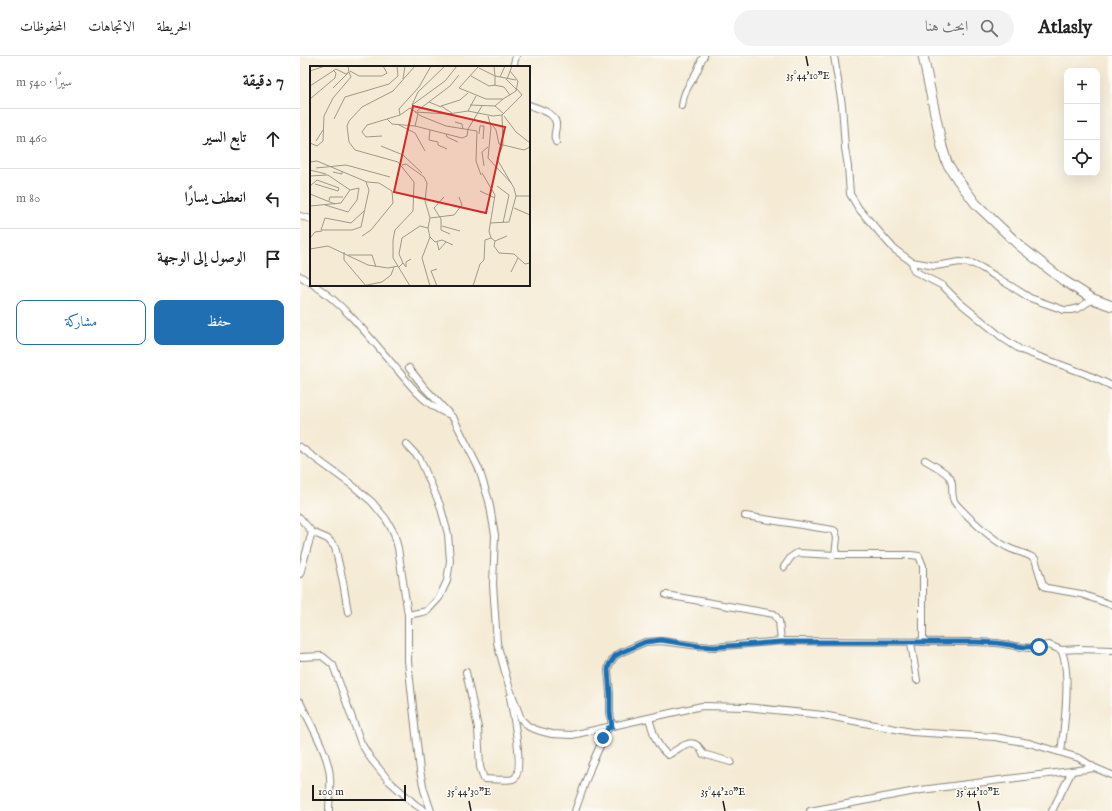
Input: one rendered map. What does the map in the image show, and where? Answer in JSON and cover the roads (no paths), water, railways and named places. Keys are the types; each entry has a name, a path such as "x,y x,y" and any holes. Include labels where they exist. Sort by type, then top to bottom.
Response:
{"main road":[{"path":"923,56 947,163 976,204 1020,246 1063,280 1093,299 1112,306"}],"street":[{"path":"513,66 516,56"},
{"path":"682,106 685,90 697,72 700,62 704,56"},
{"path":"834,56 842,105 845,148 851,197 859,209 894,249 912,262 936,266 960,262 974,264 1030,298 1064,310 1079,308 1093,299"},
{"path":"530,105 554,116 556,120 554,138 556,142"},
{"path":"300,216 310,219"},
{"path":"912,262 914,271 943,286 958,302 1014,346 1032,355 1086,374 1112,386"},
{"path":"300,276 310,282"},
{"path":"316,286 327,293 362,328 411,386 432,406 439,411 450,415"},
{"path":"409,368 424,387 454,419 479,469 488,501 495,535 493,584 497,643 509,686 521,719 529,727 552,734 572,735 610,728 702,706 746,706 823,715 911,732 995,737 1029,743 1080,758 1095,768 1112,775"},
{"path":"406,444 420,459 440,505 448,534 450,561 447,581 439,598 427,611 408,615"},
{"path":"300,447 357,489 372,502 386,519 394,533 398,548 408,615 408,661 420,771 431,811"},
{"path":"925,460 948,475 952,482 952,499 978,525 1008,547 1027,554 1035,559 1042,585 1081,594 1112,605"},
{"path":"745,516 833,530 835,531 836,535 835,555"},
{"path":"300,518 312,532 328,539 335,547 348,612"},
{"path":"300,574 312,532"},
{"path":"784,567 791,557 797,553 919,556 923,566 923,642"},
{"path":"666,595 774,614 779,621 781,642"},
{"path":"575,811 591,766 610,728 608,670 612,660 622,652 645,642 670,641 714,647 781,642 990,643 1028,648 1049,645 1061,650 1112,650"},
{"path":"911,643 917,680"},
{"path":"1061,650 1066,663 1064,723 1061,752"},
{"path":"300,657 322,656 333,665 361,743 371,759 389,781 425,811"},
{"path":"466,672 478,728 480,767 484,779 512,780 516,777 519,769 509,686"},
{"path":"300,702 326,758 329,769 329,811"},
{"path":"649,718 658,745 668,755 686,744 695,744 698,745 703,754 731,762"},
{"path":"810,811 921,790 1095,768"},
{"path":"1052,811 1072,771"}]}
